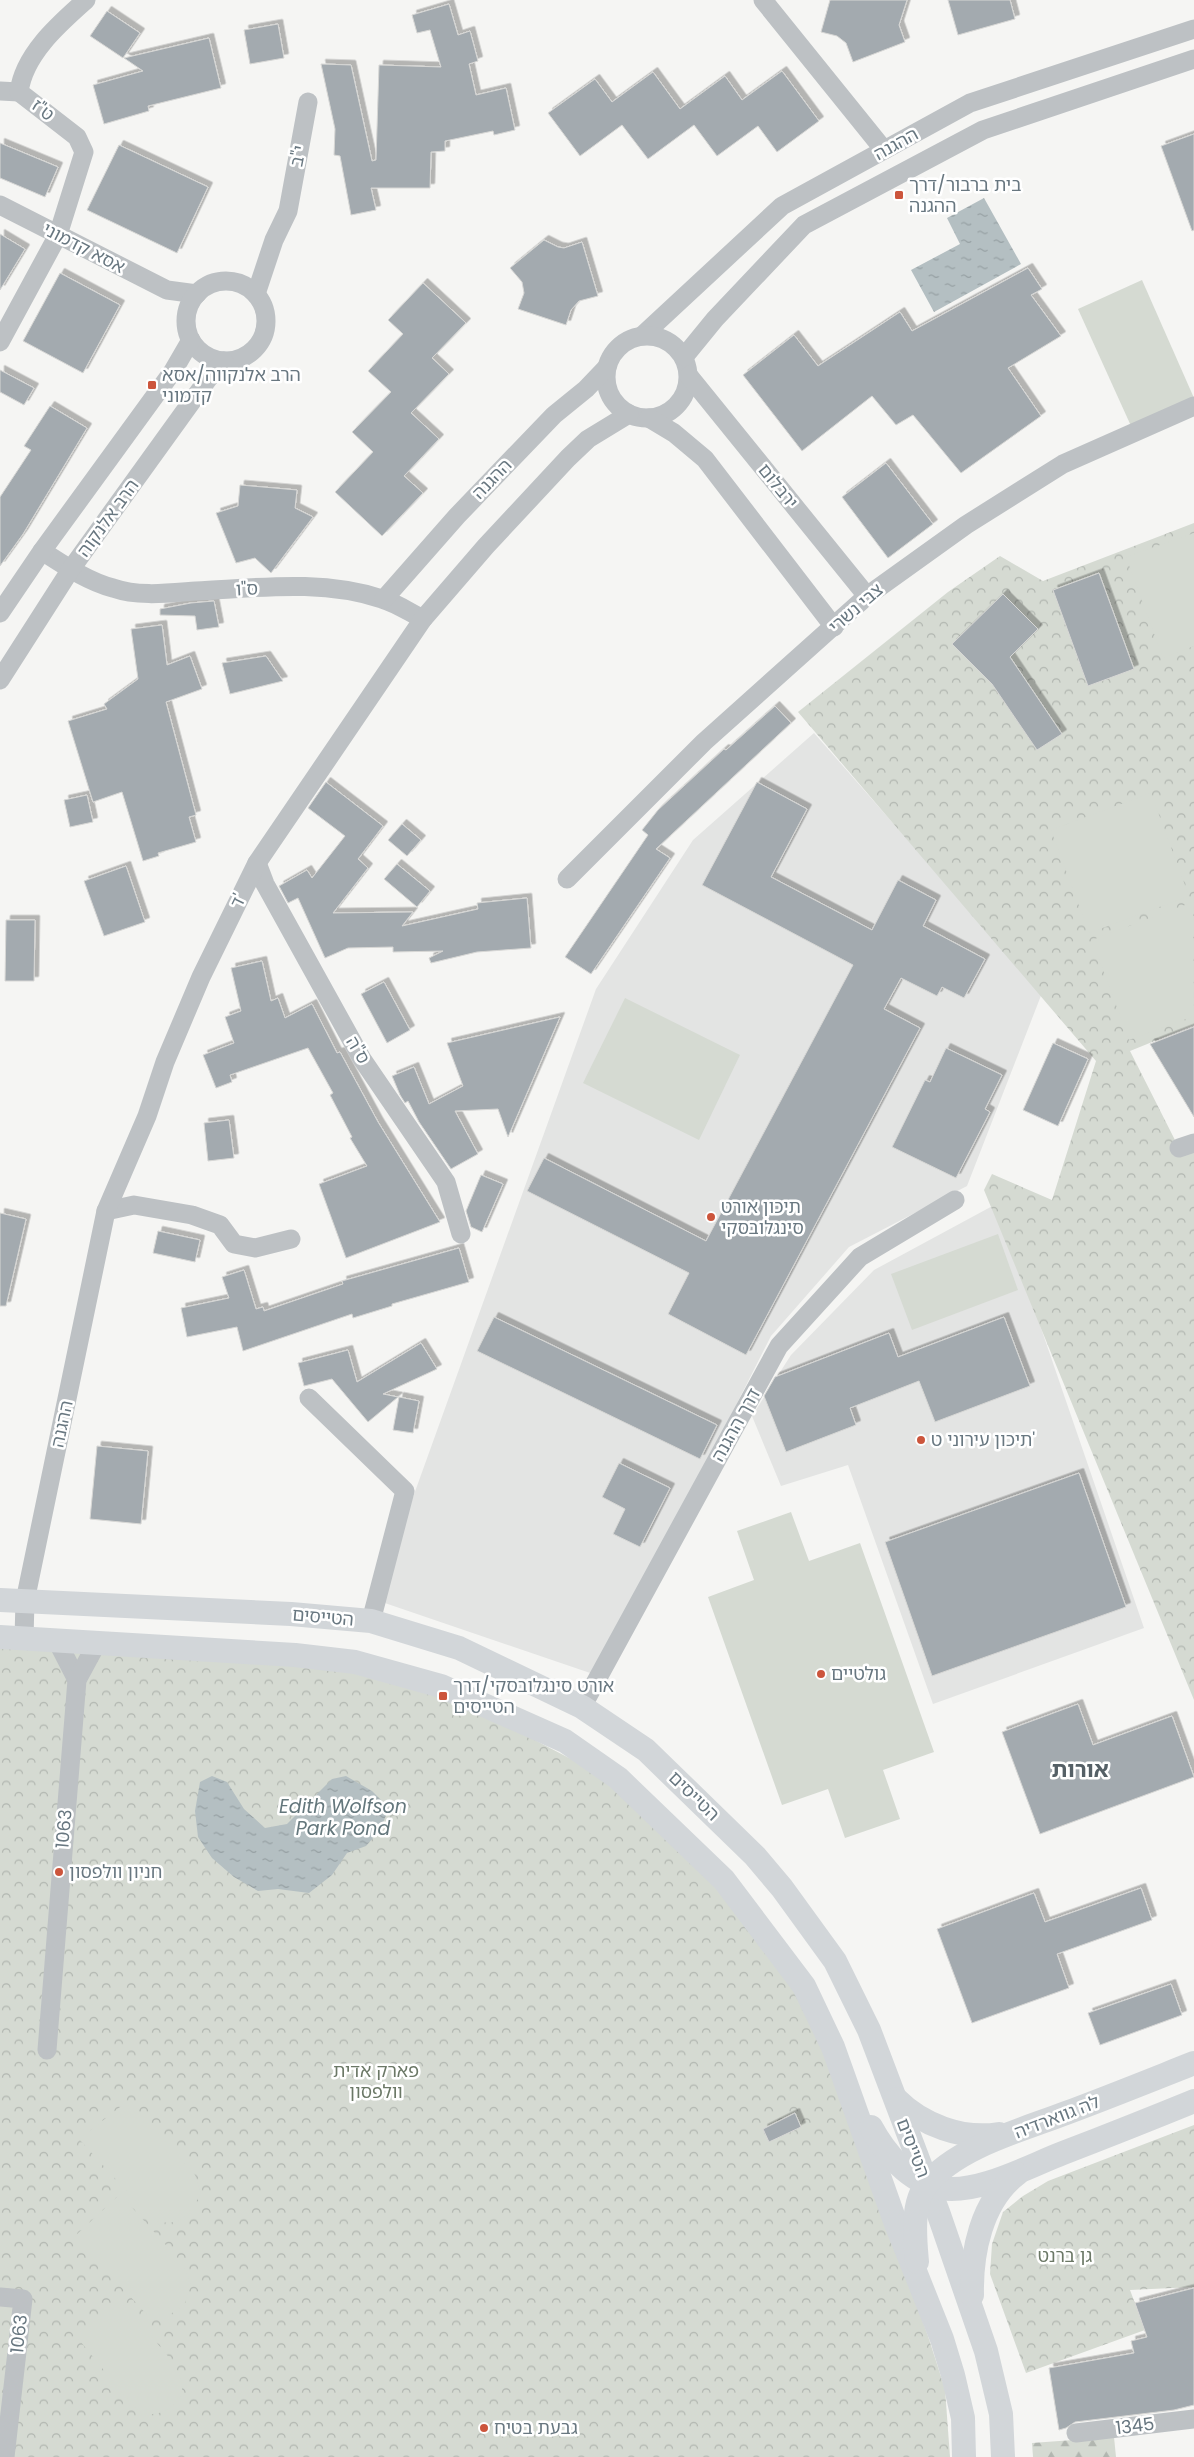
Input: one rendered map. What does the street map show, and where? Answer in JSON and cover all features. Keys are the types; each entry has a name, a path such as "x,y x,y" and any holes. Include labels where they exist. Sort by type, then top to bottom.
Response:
{"main road":[{"name":"הטייסים","path":"0,1600 291,1614 371,1621 459,1648 582,1708 646,1750 755,1856 782,1888 835,1961 869,2030 927,2184 986,2351 1001,2414 1003,2457"},
{"path":"0,1637 296,1655 355,1662 441,1686 565,1741 618,1778 724,1880 804,1986 824,2026 953,2375 963,2418 964,2457"},
{"name":"לה גווארדיה","path":"919,2281 916,2240 917,2208 927,2184 952,2162 1016,2132 1194,2063"},
{"name":"לה גווארדיה","path":"842,2075 884,2149 900,2165 927,2184 947,2189 966,2188 1026,2168 1194,2101"},
{"path":"894,2097 919,2117 951,2131 982,2136 1016,2132"},
{"path":"972,2310 972,2265 982,2224 989,2208 1003,2186 1026,2168"}],"street":[{"name":"ט\"ז","path":"0,342 58,235 84,152 77,137 19,92 20,79 52,31 86,0"},
{"path":"763,0 884,150"},
{"name":"ההגנה","path":"643,335 782,206 970,103 1194,29"},
{"name":"ההגנה","path":"684,357 715,318 804,225 983,130 1194,59"},
{"path":"0,91 19,92"},
{"name":"י\"ב","path":"274,240 288,211 308,102"},
{"name":"אסא קדמוני","path":"0,205 167,290 197,294"},
{"path":"238,283 274,240"},
{"path":"256,294 274,240"},
{"path":"222,282 238,283 256,294 263,305 266,317 265,331 260,343 250,353 238,359 224,361 211,358 200,351 191,340 187,327 187,314 191,302 197,294 209,285 222,282"},
{"name":"אסא קדמוני","path":"167,290 187,314"},
{"path":"649,418 661,416 677,405 687,388 689,376 684,357 668,340 643,335 630,339 612,355 607,367 606,380 608,392 614,402 629,414 649,418 674,433 705,459 834,627"},
{"name":"הרב אלנקוה","path":"0,613 42,551 172,371 191,340"},
{"name":"הרב אלנקוה","path":"0,680 71,569 208,379 224,361"},
{"name":"ההגנה","path":"384,599 457,516 533,436 554,415 586,389 607,367"},
{"name":"ירבלום","path":"689,376 866,596"},
{"name":"צבי נשרי","path":"567,879 704,742 834,627 866,596 966,525 1063,464 1194,406"},
{"path":"423,619 486,546 568,458 588,439 629,414"},
{"path":"42,551 71,569"},
{"name":"ס\"ו","path":"71,569 113,589 144,594 298,586 357,593 384,599 423,619"},
{"name":"ד'","path":"106,1211 148,1116 165,1062 201,977 257,863 423,619"},
{"name":"ס\"ה","path":"257,863 265,884 362,1059 446,1182 461,1234"},
{"name":"דרך ההגנה","path":"582,1708 779,1346 860,1257 955,1200"},
{"path":"106,1211 134,1204 192,1214 220,1225 234,1244 255,1248 291,1240"},
{"name":"ההגנה","path":"24,1638 25,1601 106,1211"},
{"path":"310,1398 405,1491 371,1621"},
{"path":"57,1641 77,1680"},
{"name":"1063","path":"47,2050 77,1680 97,1643"},
{"name":"1063","path":"0,2297 23,2300 5,2457"},
{"name":"1345","path":"1076,2433 1194,2419"}],"shaded area":[{"name":"תיכון אורט סינגלובסקי","path":"814,733 1042,993 967,1186 849,1247 771,1336 599,1676 376,1600 596,989 693,840"},
{"name":"תיכון עירוני ט'","path":"998,1203 1144,1628 933,1704 848,1465 781,1486 752,1416 791,1355 874,1270"}],"green space":[{"path":"1142,280 1194,398 1131,426 1078,309"},
{"path":"1194,523 1194,1025 1130,1051 1179,1148 1194,1143 1194,1700 984,1190 992,1174 1052,1200 1096,1061 798,712 948,592 1000,556 1043,581"},
{"path":"1194,533 1194,646 1163,658 1126,557"},
{"path":"1151,793 1189,896 1089,933 1051,830"},
{"path":"1193,902 1194,1016 1129,1040 1092,940"},
{"path":"625,998 740,1055 699,1140 583,1083"},
{"path":"998,1234 1018,1290 912,1330 891,1274"},
{"name":"גולטיים","path":"791,1512 809,1561 860,1543 934,1752 883,1770 900,1819 845,1838 828,1789 782,1805 708,1597 754,1580 737,1531"},
{"name":"פארק אדית וולפסון","path":"0,1646 358,1669 468,1705 611,1780 719,1885 796,1984 832,2069 928,2336 945,2389 950,2457 0,2457"},
{"path":"129,2100 195,2175 201,2194 187,2214 177,2221 154,2221 79,2139"},
{"name":"גן ברנט","path":"1194,2125 1194,2287 1130,2290 1145,2330 1026,2373 990,2274 992,2244 1003,2212 1023,2196 1048,2181"},
{"path":"120,2194 183,2264 191,2284 184,2306 167,2316 148,2316 75,2236"},
{"path":"117,2298 165,2353 178,2372 182,2382 182,2392 178,2401 163,2412 150,2414 133,2406 76,2336"},
{"path":"1114,2437 1116,2457 1033,2457 1032,2443"}],"water":[{"path":"984,198 1021,264 934,312 911,270 960,244 947,218"},
{"name":"Edith Wolfson Park Pond","path":"212,1776 227,1782 244,1809 265,1828 287,1824 332,1779 346,1776 372,1791 389,1808 380,1830 366,1846 347,1853 332,1875 309,1893 278,1889 258,1891 234,1877 212,1858 198,1837 195,1811 200,1782"}],"building":[{"path":"830,0 907,0 899,25 905,42 853,62 846,43 837,36 821,32"},
{"path":"948,0 1010,0 1015,19 958,35"},
{"path":"449,4 458,35 470,31 478,61 469,64 476,95 506,88 515,130 494,135 493,131 445,141 445,151 431,152 430,188 371,188 376,210 351,215 340,156 334,155 335,129 321,64 351,65 372,161 376,160 379,65 441,67 430,30 417,33 412,15"},
{"path":"107,11 140,33 123,58 90,36"},
{"path":"278,24 284,58 250,64 244,30"},
{"path":"209,38 221,88 148,106 149,111 104,124 93,85 143,71 124,58"},
{"path":"782,71 819,121 777,152 758,126 717,156 694,125 648,159 622,125 580,156 548,113 595,79 612,102 653,72 680,109 725,76 742,100"},
{"path":"1194,134 1194,230 1192,231 1161,146"},
{"path":"0,143 58,167 45,197 0,178"},
{"path":"119,145 208,187 177,253 87,210"},
{"path":"0,234 25,249 0,290"},
{"path":"544,240 564,248 582,242 598,296 579,301 571,310 566,325 518,309 524,293 522,282 510,268"},
{"path":"1028,268 1042,289 1031,295 1061,336 1008,368 1041,416 961,473 913,415 896,425 872,396 802,451 743,375 794,335 818,366 900,312 912,331"},
{"path":"60,273 120,305 83,373 23,341"},
{"path":"423,283 466,323 432,358 449,374 411,413 439,439 404,476 423,493 382,536 335,492 373,452 352,432 391,392 368,371 403,334 388,320"},
{"path":"0,370 34,388 24,405 0,392"},
{"path":"50,406 87,428 23,534 0,566 0,497 31,450 24,446"},
{"path":"886,463 933,524 888,558 842,497"},
{"path":"240,485 297,490 295,508 313,517 271,573 255,558 236,563 216,513 238,506"},
{"path":"1099,573 1134,669 1088,686 1053,590"},
{"path":"1003,594 1038,629 1010,657 1062,734 1037,750 992,684 952,644"},
{"path":"214,601 219,627 197,630 195,616 160,615 160,609"},
{"path":"162,625 167,665 190,656 202,689 166,702 196,815 189,817 196,842 158,853 159,856 143,861 122,792 93,802 68,721 107,709 104,704 138,679 131,629"},
{"path":"266,656 283,681 230,694 222,663"},
{"path":"775,706 791,723 656,849 670,858 591,974 565,957 648,835 642,830 658,810 724,749 726,750"},
{"path":"326,782 383,826 358,859 368,868 333,913 413,912 402,926 478,909 477,903 527,898 531,948 477,952 431,963 429,958 443,951 393,952 393,947 348,948 325,958 298,898 288,903 279,886 307,870 312,878 345,836 308,808"},
{"path":"757,782 807,809 771,877 872,930 898,880 936,900 923,926 985,959 964,998 942,987 937,996 901,978 884,1009 920,1028 746,1355 668,1314 689,1273 527,1191 544,1158 706,1241 853,965 702,885"},
{"path":"87,795 93,822 70,827 64,800"},
{"path":"402,824 421,840 407,856 388,840"},
{"path":"397,864 430,891 417,907 384,879"},
{"path":"126,866 145,922 104,936 84,881"},
{"path":"6,920 35,920 34,981 5,981"},
{"path":"262,961 271,1001 278,998 285,1018 312,1004 337,1053 340,1052 378,1122 440,1222 346,1258 319,1184 367,1166 350,1138 352,1137 330,1095 333,1093 308,1048 230,1075 232,1082 216,1088 203,1055 234,1043 225,1017 241,1011 231,968"},
{"path":"384,982 410,1030 387,1043 361,994"},
{"path":"560,1017 508,1137 498,1109 455,1111 478,1154 451,1169 419,1122 408,1101 405,1103 392,1076 414,1067 429,1104 463,1086 447,1043"},
{"path":"1194,1027 1194,1117 1150,1044"},
{"path":"1053,1043 1088,1059 1058,1126 1023,1110"},
{"path":"946,1048 1002,1075 985,1109 990,1112 956,1178 892,1147 925,1080 930,1082"},
{"path":"229,1120 234,1158 208,1161 204,1123"},
{"path":"481,1175 503,1184 482,1232 471,1227 466,1211"},
{"path":"0,1213 26,1219 6,1306 0,1306"},
{"path":"158,1231 200,1240 195,1262 153,1253"},
{"path":"459,1248 469,1282 392,1304 392,1306 353,1318 352,1314 243,1351 237,1327 187,1337 181,1308 229,1298 222,1277 244,1270 256,1309 263,1307 264,1311 343,1284 342,1281"},
{"path":"494,1317 717,1425 700,1459 477,1351"},
{"path":"1004,1317 1030,1386 935,1422 919,1381 850,1408 856,1425 786,1452 764,1396 775,1377 889,1333 898,1357"},
{"path":"421,1343 437,1369 383,1394 398,1397 368,1422 332,1379 304,1386 298,1363 348,1350 357,1382"},
{"path":"399,1397 419,1401 413,1433 393,1430"},
{"path":"97,1446 148,1451 141,1524 90,1519"},
{"path":"619,1463 670,1488 640,1547 613,1534 625,1509 602,1497"},
{"path":"1079,1473 1126,1607 932,1676 885,1542"},
{"path":"1078,1704 1093,1745 1172,1716 1194,1777 1040,1834 1002,1732"},
{"path":"1141,1888 1152,1920 1057,1954 1069,1988 972,2023 937,1929 1034,1893 1045,1922"},
{"path":"1171,1984 1182,2015 1100,2045 1088,2013"},
{"path":"795,2113 801,2127 769,2142 763,2129"},
{"path":"1194,2288 1194,2405 1174,2410 1075,2422 1059,2430 1049,2368 1134,2353 1131,2341 1147,2337 1135,2303"}],"place":[{"name":"בית ברבור/דרך ההגנה","path":"899,195"},
{"name":"הרב אלנקווה/אסא קדמוני","path":"152,385"},
{"name":"תיכון אורט סינגלובסקי","path":"711,1217"},
{"name":"תיכון עירוני ט'","path":"921,1440"},
{"name":"גולטיים","path":"821,1674"},
{"name":"אורט סינגלובסקי/דרך הטייסים","path":"443,1696"},
{"name":"חניון וולפסון","path":"59,1872"},
{"name":"גבעת בטיח","path":"484,2428"}],"district":[{"name":"אורות","path":"1080,1769"}]}
